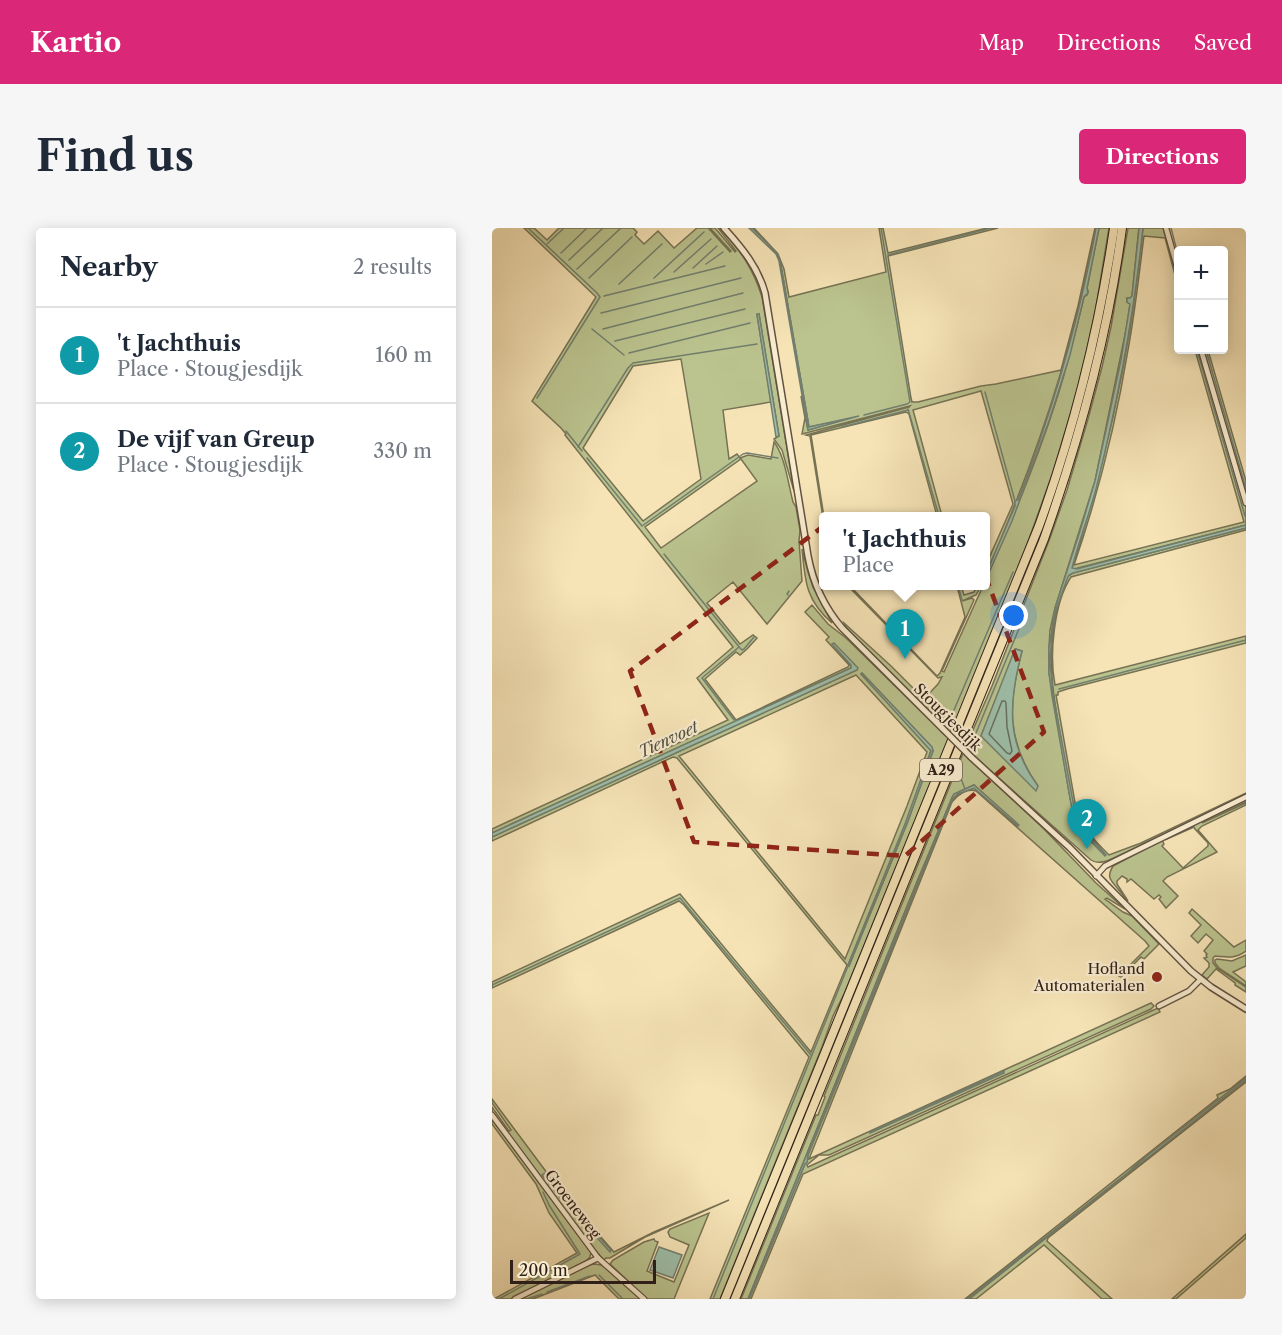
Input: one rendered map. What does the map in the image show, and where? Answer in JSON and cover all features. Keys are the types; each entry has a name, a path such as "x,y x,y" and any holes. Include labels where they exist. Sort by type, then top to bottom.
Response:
{"highway":[{"name":"A29","path":"725,1299 1039,526 1061,461 1086,374 1114,228"},
{"name":"A29","path":"735,1299 1041,547 1070,463 1096,370 1122,228"}],"street":[{"name":"Stougjesdijk","path":"724,228 751,261 765,293 808,556 818,591 826,607 842,628 943,729 1059,837 1184,964 1201,979 1246,1009"},
{"path":"1166,228 1174,254"},
{"path":"1203,354 1246,503"},
{"path":"1096,876 1114,861 1246,797"},
{"path":"1159,1006 1189,991 1201,979"},
{"name":"Groeneweg","path":"492,1115 598,1258 644,1299"},
{"path":"515,1299 598,1258"}],"highlighted area":[{"path":"964,519 1044,732 905,856 694,842 630,671 829,522"}],"shaded area":[{"path":"524,228 534,228 547,240 559,228 633,228 637,232 635,235 644,244 658,231 674,248 697,228 709,228 730,252 710,228 715,228 735,252 718,228 720,228 745,260 762,297 794,491 782,450 774,439 779,436 759,314 757,315 771,402 723,410 729,459 737,454 740,458 748,455 771,459 774,442 778,448 796,507 800,530 802,581 767,624 733,582 707,603 740,644 753,635 757,638 740,655 736,652 705,679 736,720 848,667 849,665 826,640 829,637 805,612 812,605 828,624 846,638 945,735 949,725 943,724 853,635 844,623 924,699 942,677 938,678 852,590 937,676 965,617 958,590 962,590 964,595 979,590 976,595 962,601 972,598 974,600 942,671 944,672 981,590 990,590 990,570 1034,465 1069,359 1084,297 1088,291 1099,228 1109,228 1095,313 1076,395 1053,472 1019,567 833,1016 720,1299 710,1299 809,1057 679,901 492,988 492,982 680,894 811,1052 847,965 677,758 673,757 492,841 492,837 857,670 833,644 851,666 851,668 492,833 492,829 728,720 697,678 733,647 566,434 532,401 596,297","holes":["681,359 701,479 643,521 583,448 633,366","741,459 757,481 661,548 645,527","862,673 932,747 933,751 908,821 849,966 912,808 931,750","856,675 927,752 845,959 679,756"]},
{"path":"752,228 754,228 778,254 784,269 789,297 886,272 879,228 883,228 888,253 987,228 998,228 888,256 911,398 912,402 918,402 981,386 1061,370 1096,228 1076,317 1064,361 1051,404 1021,490 990,565 990,556 1013,504 981,391 913,410 941,512 936,512 909,414 906,412 811,435 822,512 810,436 806,435 910,406 802,434 805,418 801,396 808,430 839,421 809,427 777,253"},
{"path":"1128,228 1139,228 1132,296 1127,298 1130,304 1127,325 1095,481 1050,630 1049,673 1072,807 1075,815 1083,830 1105,855 1080,824 1069,788 1055,706 1051,663 1054,621 1060,599 1068,576 1246,528 1246,530 1071,577 1060,600 1054,629 1053,673 1055,685 1246,636 1246,643 1067,689 1056,695 1076,808 1090,833 1109,855 1141,843 1246,793 1246,795 1113,858 1094,862 972,754 970,760 1125,909 1105,899 1132,916 1159,944 1144,959 1141,957 1121,977 1119,976 1149,946 1145,941 976,791 969,790 962,793 952,802 809,1159 1151,1003 1154,1006 829,1155 819,1155 807,1165 808,1167 1158,1008 1160,1012 803,1174 751,1299 749,1299 807,1162 953,798 958,794 974,788 1018,825 974,785 954,794 748,1299 741,1299 816,1115 818,1115 1050,538 1088,419 1111,327","holes":["1016,649 1022,651 1014,688 1013,721 1020,753 1038,786 981,736"]},
{"path":"1143,228 1165,228 1174,260 1174,271 1165,238 1144,236 1133,322 1118,405 1106,459 1074,565 1244,522 1196,354 1201,354 1246,507 1246,525 1074,569 1072,568 1113,419 1130,328"},
{"path":"1203,354 1209,354 1246,481 1246,499"},
{"path":"802,549 813,587 832,623 823,615 808,590"},
{"path":"1246,799 1246,802 1202,823 1246,803 1198,830 1217,852 1163,881 1178,896 1166,908 1159,899 1161,897 1159,895 1154,899 1131,879 1127,882 1127,879 1122,876 1117,881 1128,901 1111,881 1110,873 1113,866 1162,840 1164,844 1162,846 1183,868 1208,846 1208,843 1194,827 1167,839 1168,837"},
{"path":"1192,909 1234,947 1246,940 1246,951 1242,954 1228,957 1215,956 1213,963 1246,987 1246,992 1216,969 1207,979 1202,975 1209,967 1209,963 1204,958 1207,954 1204,951 1213,940 1206,934 1198,943 1191,936 1201,925 1189,913"},
{"path":"1246,955 1246,966 1233,972 1246,982 1246,986 1215,963 1217,959 1232,961"},
{"path":"1246,1076 1131,1171 1246,1080 1246,1082 1048,1238 1047,1241 1112,1299 1102,1299 1044,1245 976,1299 969,1299 1110,1187 965,1299 1218,1098 1217,1095 1230,1089"},
{"path":"492,1099 562,1193 614,1252 654,1232 729,1200 645,1237 604,1260 492,1112 492,1107 509,1131 511,1130 492,1103"},
{"path":"492,1119 591,1252 586,1261 511,1299 494,1299 577,1253 549,1213 536,1184 492,1124"},
{"path":"709,1213 674,1299 647,1299 610,1264 644,1242 654,1239 658,1242 647,1271 674,1282 689,1245 670,1237 668,1232 670,1229"},
{"path":"1246,1234 1246,1238 1176,1299 1172,1299"},
{"path":"595,1264 607,1268 641,1299 619,1299 595,1275 533,1299 519,1299 588,1265"}],"water":[{"path":"749,228 752,228 777,253 780,260 809,427 859,416 808,430 779,261 776,254"},
{"path":"1096,228 1099,228 1087,288 1088,293 1084,297 1070,355 1049,421 1012,521 990,570 990,565 1015,506 1015,501 1018,500 1053,400 1073,332"},
{"path":"1139,228 1143,228 1139,261 1112,421 1097,485 1072,568 1077,569 1246,525 1246,528 1073,573 1067,579 1056,610 1052,632 1050,662 1053,694 1074,807 1084,831 1105,856 1083,833 1072,809 1052,696 1049,647 1055,608 1095,481 1121,360 1130,304 1127,298 1132,296"},
{"path":"757,314 759,314 779,436 776,437"},
{"path":"834,643 858,668 857,670 492,837 492,833 851,668 851,665 832,644"},
{"path":"1015,649 1022,651 1014,687 1015,737 1027,770 1038,786 1036,791 981,736"},
{"path":"862,673 932,747 933,751 908,821 849,966 931,751"},
{"path":"974,785 1019,825 974,788 953,798 807,1162 748,1299 952,797"},
{"path":"1004,1071 1004,1073 870,1133 870,1132"},
{"path":"1246,1078 1241,1084 967,1299 1127,1173"},
{"path":"545,1173 561,1195 611,1250 610,1252 558,1195 542,1175"},
{"path":"659,1247 682,1255 673,1278 650,1270"}],"waterway":[{"path":"528,228 600,297 537,398"},
{"path":"547,244 564,228"},
{"path":"561,253 587,228"},
{"path":"569,260 603,228"},
{"path":"577,269 621,228"},
{"path":"864,415 910,402 881,228"},
{"path":"888,255 991,228"},
{"path":"1163,228 1174,268"},
{"path":"1171,228 1176,246"},
{"path":"654,278 704,232"},
{"path":"589,278 632,237"},
{"path":"674,272 711,239"},
{"path":"619,284 662,244"},
{"path":"693,268 717,246"},
{"path":"706,264 723,252"},
{"path":"604,296 725,266"},
{"path":"601,313 741,278"},
{"path":"603,329 743,293"},
{"path":"615,341 745,309"},
{"path":"629,353 750,323"},
{"path":"592,329 624,355"},
{"path":"578,447 633,363 757,344"},
{"path":"1198,354 1245,516"},
{"path":"1207,354 1246,489"},
{"path":"985,392 1015,501"},
{"path":"908,409 938,512"},
{"path":"842,427 908,410"},
{"path":"566,431 582,451"},
{"path":"587,458 642,526 743,454 778,458"},
{"path":"664,554 742,650 754,637"},
{"path":"954,710 1013,572"},
{"path":"959,590 962,600"},
{"path":"788,595 789,591"},
{"path":"976,733 1025,614"},
{"path":"1059,689 1246,640"},
{"path":"734,720 702,678 739,647"},
{"path":"960,776 965,789"},
{"path":"492,985 680,898 811,1055"},
{"path":"713,1299 848,966"},
{"path":"499,1299 580,1254 543,1192"},
{"path":"599,1275 623,1299"},
{"path":"547,1292 590,1276"},
{"path":"527,1299 542,1294"}],"place":[{"name":"'t Jachthuis","path":"905,659"},
{"name":"De vijf van Greup","path":"1087,849"},
{"name":"Hofland Automaterialen","path":"1157,977"}],"water label":[{"name":"Tienvoet","path":"668,739"}]}
